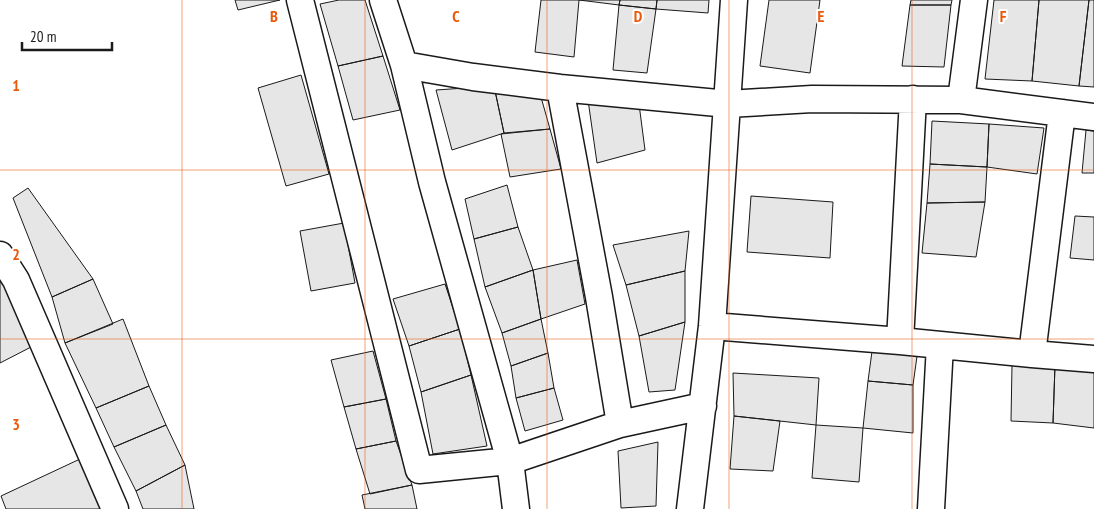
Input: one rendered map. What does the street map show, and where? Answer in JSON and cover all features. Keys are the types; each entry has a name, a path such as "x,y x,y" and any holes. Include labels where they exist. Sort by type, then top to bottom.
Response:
{"street":[{"path":"300,0 418,470 510,461 620,424 703,406"},
{"path":"383,0 404,65 432,182 510,461 516,509"},
{"path":"690,509 712,326 734,0"},
{"path":"961,100 974,0"},
{"path":"404,65 473,77 560,88 728,104 812,99 961,100 1094,117"},
{"path":"560,88 599,297 620,424"},
{"path":"900,341 913,99"},
{"path":"1032,354 1062,113"},
{"path":"0,255 16,280 116,509"},
{"path":"712,326 1094,359"},
{"path":"931,509 940,345"}],"building":[{"path":"235,0 280,0 238,10"},
{"path":"339,0 365,0 383,56 338,66 320,4"},
{"path":"541,0 579,0 574,57 535,52"},
{"path":"579,0 620,0 619,5"},
{"path":"620,0 657,0 656,9 619,5"},
{"path":"657,0 709,0 708,13 656,9"},
{"path":"769,0 820,0 810,73 760,66"},
{"path":"911,0 952,0 951,5 910,5"},
{"path":"994,0 1039,0 1032,81 985,79"},
{"path":"1039,0 1089,0 1079,86 1032,81"},
{"path":"1089,0 1094,0 1094,87 1079,86"},
{"path":"619,5 656,9 647,73 613,70"},
{"path":"910,5 951,5 944,67 902,66"},
{"path":"383,56 400,110 353,120 338,66"},
{"path":"301,75 329,174 286,186 258,88"},
{"path":"494,86 504,133 452,150 436,90"},
{"path":"494,86 539,90 550,129 504,133"},
{"path":"588,100 639,104 645,150 597,163"},
{"path":"932,121 989,124 987,167 930,164"},
{"path":"989,124 1044,128 1037,174 987,167"},
{"path":"550,129 561,169 510,177 501,134"},
{"path":"1086,130 1094,131 1094,173 1082,173"},
{"path":"930,164 987,167 985,202 927,203"},
{"path":"507,185 518,227 474,239 465,199"},
{"path":"28,188 93,279 52,297 13,198"},
{"path":"751,196 833,202 830,258 747,252"},
{"path":"985,202 976,257 922,253 927,203"},
{"path":"1075,216 1094,217 1094,260 1070,258"},
{"path":"344,223 355,283 311,291 300,231"},
{"path":"518,227 533,270 485,287 474,239"},
{"path":"689,231 685,271 626,285 613,245"},
{"path":"577,260 585,304 541,319 533,270"},
{"path":"533,270 541,319 502,333 485,287"},
{"path":"685,271 685,322 639,336 626,285"},
{"path":"0,276 33,346 0,363"},
{"path":"93,279 113,324 65,343 52,297"},
{"path":"445,284 460,329 409,346 393,299"},
{"path":"123,319 149,386 96,408 65,343"},
{"path":"541,319 548,353 511,366 502,333"},
{"path":"685,322 675,390 649,392 639,336"},
{"path":"460,329 471,375 421,392 409,346"},
{"path":"873,344 918,349 913,385 868,381"},
{"path":"373,351 386,399 344,407 331,360"},
{"path":"548,353 554,388 516,398 511,366"},
{"path":"1012,365 1055,365 1053,423 1011,421"},
{"path":"1055,365 1094,369 1094,428 1053,423"},
{"path":"733,373 819,378 816,425 734,416"},
{"path":"471,375 487,446 433,454 421,392"},
{"path":"868,381 913,385 913,433 863,428"},
{"path":"149,386 166,425 114,447 96,408"},
{"path":"554,388 563,420 525,431 516,398"},
{"path":"386,399 396,441 356,449 344,407"},
{"path":"734,416 780,421 773,471 730,469"},
{"path":"166,425 185,465 136,491 114,447"},
{"path":"816,425 863,428 859,482 812,478"},
{"path":"396,441 412,485 370,494 356,449"},
{"path":"658,442 656,506 621,508 618,451"},
{"path":"80,459 103,509 6,509 1,496"},
{"path":"185,465 194,509 143,509 136,491"},
{"path":"412,485 417,509 365,509 362,495"}]}
